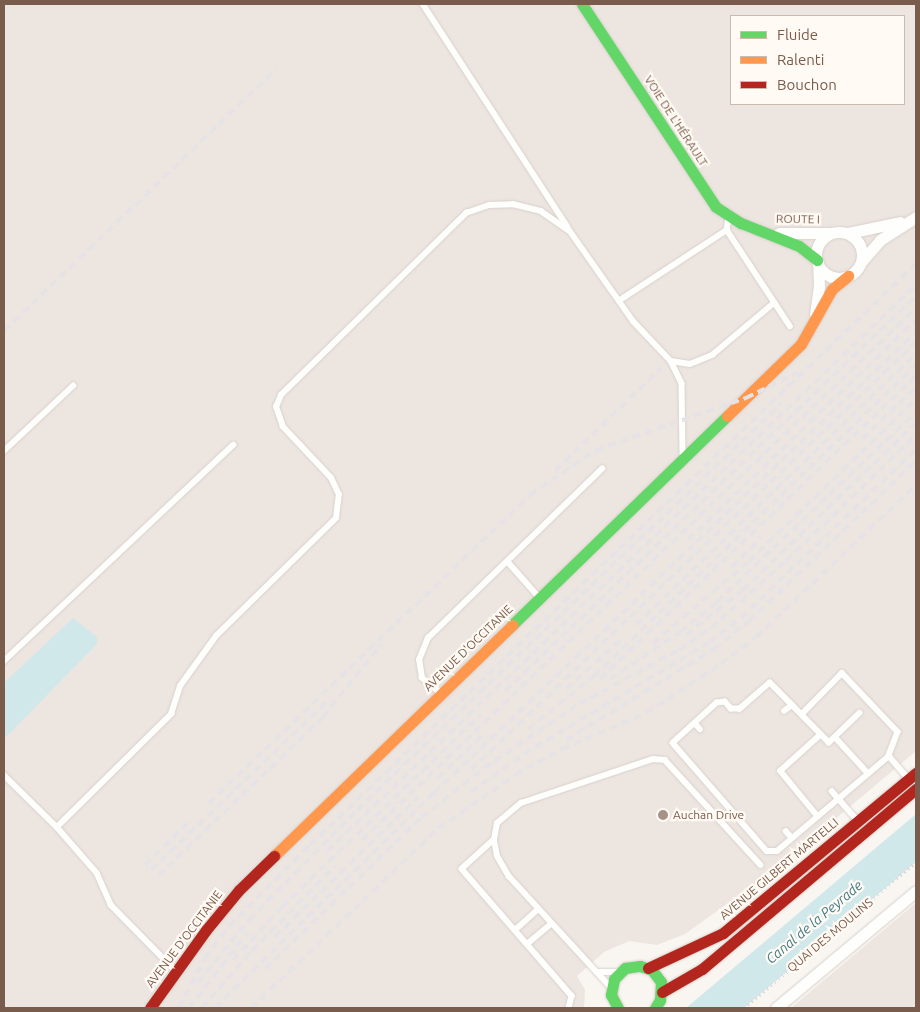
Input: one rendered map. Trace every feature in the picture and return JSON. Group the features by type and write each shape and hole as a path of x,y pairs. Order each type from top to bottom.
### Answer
{"street":[{"name":"VOIE DE L'HÉRAULT","path":"582,4 716,207 729,216 765,232"},
{"name":"AVENUE D'OCCITANIE","path":"814,316 819,287 816,250 829,234 875,230 915,218"},
{"name":"AVENUE D'OCCITANIE","path":"150,1008 176,970 239,890 801,344 814,316 832,289 848,276 880,240 915,218"},
{"name":"ROUTE I","path":"765,232 800,236 829,234"},
{"name":"ROUTE I","path":"765,232 800,246 817,262"},
{"path":"848,233 857,240 862,250 862,261"},
{"path":"817,262 830,276 848,276"},
{"path":"662,992 702,969 914,780"},
{"name":"AVENUE GILBERT MARTELLI","path":"648,968 723,933 858,822 914,780"},
{"name":"QUAI DES MOULINS","path":"776,1008 916,891"},
{"path":"606,1008 619,972 633,966 648,968 658,978 662,992 656,1008"},
{"path":"611,992 618,1008"}],"lane":[{"path":"423,4 570,231 634,322 671,361 682,384 683,459"},
{"path":"58,827 171,714 180,686 216,636 336,518 339,495 331,478 283,427 276,407 282,395 466,213 489,205 514,204 541,211 570,231"},
{"path":"729,216 727,230 790,326"},
{"path":"620,300 727,230"},
{"path":"671,361 690,364 712,355 774,304"},
{"path":"4,451 72,386"},
{"path":"4,661 233,445"},
{"path":"441,693 422,678 419,660 428,638 602,469"},
{"path":"508,562 539,598"},
{"path":"802,714 842,674 898,732 888,756 777,851 767,851 674,747 673,743 717,703 725,702 732,709 740,709 770,683 829,743 860,713"},
{"path":"784,711 792,705"},
{"path":"694,723 700,728"},
{"path":"817,816 780,771 820,735"},
{"path":"836,738 868,773"},
{"path":"888,756 914,780"},
{"path":"611,992 597,972 509,877 497,856 494,840 497,823 521,803 653,759 665,760 761,865"},
{"path":"4,776 58,827 97,873 111,905 176,970"},
{"path":"832,791 858,822"},
{"path":"786,831 792,838"},
{"path":"494,840 462,869 572,996 569,1008"},
{"path":"515,930 538,909"},
{"path":"527,944 551,924"},
{"path":"597,972 619,972"}],"path":[{"name":"QUAI DES MOULINS","path":"744,1008 916,862"}],"shaded area":[{"path":"4,4 916,4 916,751 776,869 685,934 657,945 629,941 604,952 577,976 585,990 584,1008 4,1008"},
{"path":"916,903 916,1008 791,1008"}],"water":[{"path":"73,618 97,637 97,644 4,739 4,683"},
{"name":"Canal de la Peyrade","path":"916,814 916,862 744,1008 686,1008"}],"railway":[{"path":"4,331 277,68"},
{"path":"179,1008 205,958 229,926 310,845 916,264"},
{"path":"327,851 916,285"},
{"path":"505,691 916,296"},
{"path":"362,840 916,308"},
{"path":"688,540 916,320"},
{"path":"215,1008 434,793 916,332"},
{"path":"471,770 916,342"},
{"path":"636,625 916,354"},
{"path":"528,729 594,676 916,365"},
{"path":"555,471 661,368"},
{"path":"209,803 530,495 596,450 746,398 798,372"},
{"path":"600,679 916,376"},
{"path":"862,439 916,387"},
{"path":"653,643 749,561 916,399"},
{"path":"198,982 249,920 357,810 782,403"},
{"path":"610,679 680,632 717,602 916,412"},
{"path":"686,635 743,590 916,423"},
{"path":"265,969 422,817 484,768 579,704 679,650 711,628 786,561 916,435"},
{"path":"471,792 524,754 710,642 741,618 916,449"},
{"path":"566,740 714,649 749,621 916,461"},
{"path":"251,1008 439,828 515,775 562,749 646,713 721,664 756,637 916,485"},
{"path":"732,567 762,537"},
{"path":"566,689 622,639"},
{"path":"158,876 323,717 382,644"},
{"path":"151,870 330,699"},
{"path":"233,960 282,907 480,715"},
{"path":"438,778 485,733"},
{"path":"275,937 418,797"},
{"path":"145,865 191,820"},
{"path":"202,1008 252,951 335,866"},
{"path":"189,1008 247,933"}],"traffic: fast":[{"path":"582,4 716,207 741,223 799,246 817,260"},
{"path":"512,625 727,416"},
{"path":"618,1008 611,995 614,979 625,968 640,966 652,970 661,982 660,1000 655,1008"}],"traffic: slow":[{"path":"727,416 801,344 832,289 848,276"},
{"path":"274,856 512,625"}],"traffic: jam":[{"path":"648,968 723,933 916,773"},
{"path":"662,992 702,969 916,789"},
{"path":"150,1008 206,930 239,890 274,856"}],"place":[{"name":"Auchan Drive","path":"663,815"}]}
